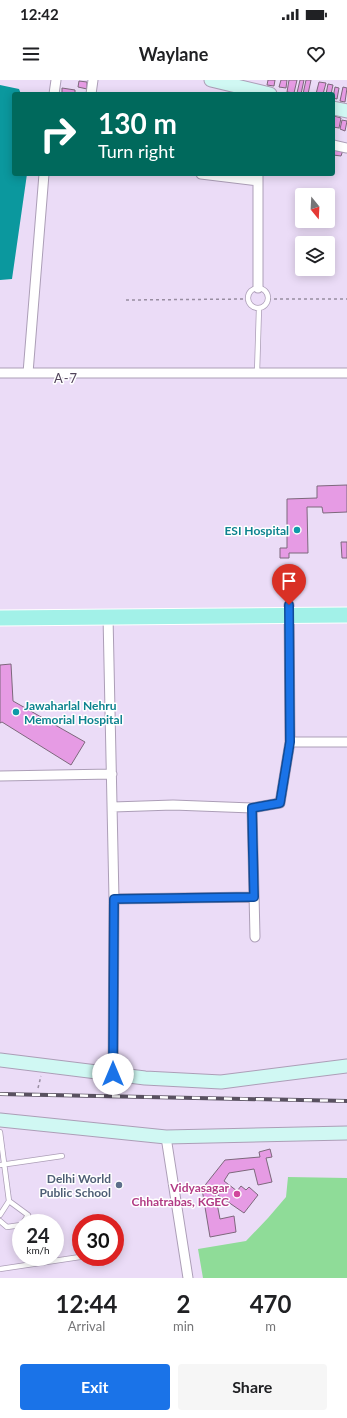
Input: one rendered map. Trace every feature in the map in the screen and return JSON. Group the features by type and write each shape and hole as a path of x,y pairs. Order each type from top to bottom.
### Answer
{"main road":[{"path":"0,618 289,610 347,604"},
{"path":"0,608 289,610 347,615"}],"street":[{"path":"54,92 56,80"},
{"path":"91,92 93,80"},
{"path":"211,80 262,92"},
{"path":"335,108 347,111"},
{"path":"335,145 347,148"},
{"path":"28,373 44,176"},
{"path":"230,176 258,178 258,288"},
{"path":"0,373 347,373"},
{"path":"113,808 174,805 252,808 280,803 290,742 289,610"},
{"path":"108,616 114,899 113,1074"},
{"path":"290,742 347,742"},
{"path":"0,776 112,774"},
{"path":"252,808 255,937"},
{"path":"114,899 254,897"},
{"path":"0,1060 145,1078 221,1082 347,1066"},
{"path":"0,1120 166,1137 347,1133"},
{"path":"166,1137 188,1278"}],"lane":[{"path":"258,288 264,291 268,299 265,305 258,308 251,305 248,299 252,291 258,288"},
{"path":"257,373 258,308"},
{"path":"0,1132 2,1165 9,1201 27,1214"},
{"path":"2,1165 62,1156"},
{"path":"0,1215 9,1201"},
{"path":"0,1221 7,1227 12,1226"},
{"path":"0,1269 72,1258"}],"path":[{"path":"126,300 248,299"},
{"path":"268,299 347,299"}],"shaded area":[{"path":"0,85 19,89 20,92 12,92 12,176 27,176 12,279 0,280"},
{"path":"288,1177 347,1178 347,1278 203,1278 198,1249 246,1241 286,1197"}],"building":[{"path":"268,80 275,80 274,86 267,85"},
{"path":"281,80 287,80 286,88 279,87"},
{"path":"289,80 297,80 294,92 287,92"},
{"path":"300,80 304,80 301,92 297,92"},
{"path":"306,80 311,80 308,92 303,92"},
{"path":"79,81 87,82 87,89 78,87"},
{"path":"319,82 326,83 324,92 316,92"},
{"path":"328,84 333,85 331,92 326,92"},
{"path":"335,87 339,88 337,99 335,98"},
{"path":"343,87 347,88 345,102 340,101"},
{"path":"62,88 75,90 75,92 62,92"},
{"path":"335,116 341,118 339,128 335,127"},
{"path":"342,120 347,121 345,131 340,129"},
{"path":"335,148 343,150 341,156 335,155"},
{"name":"ESI Hospital","path":"347,485 347,512 323,513 322,507 307,507 308,553 289,553 289,558 280,558 280,548 287,548 287,499 317,498 317,486"},
{"path":"341,542 347,542 347,558 342,558"},
{"name":"Jawaharlal Nehru Memorial Hospital","path":"11,664 13,701 85,742 71,765 2,722 0,723 0,665"},
{"name":"Vidyasagar Chhatrabas, KGEC","path":"270,1149 272,1157 266,1158 272,1182 258,1185 254,1169 229,1173 224,1181 237,1191 241,1186 246,1190 249,1187 258,1195 244,1213 215,1193 220,1219 234,1216 236,1232 210,1237 202,1189 225,1160 260,1157 259,1152"}],"railway":[{"path":"0,1094 347,1101"}],"place":[{"name":"ESI Hospital","path":"297,530"},
{"name":"Jawaharlal Nehru Memorial Hospital","path":"16,712"},
{"name":"Delhi World Public School","path":"119,1185"},
{"name":"Vidyasagar Chhatrabas, KGEC","path":"237,1194"}],"district":[{"name":"A-7","path":"66,378"}],"route":[{"path":"113,1074 114,899 254,897 252,808 280,803 290,742 289,605"}]}
